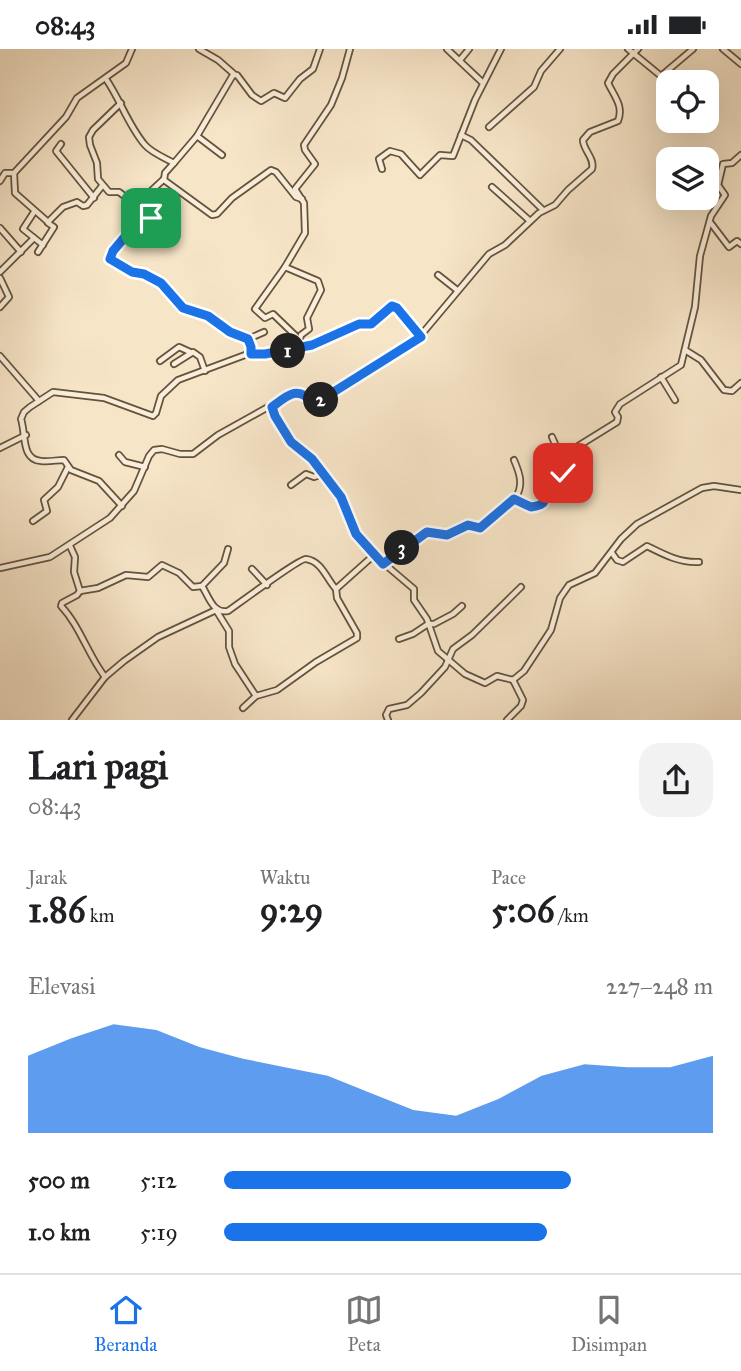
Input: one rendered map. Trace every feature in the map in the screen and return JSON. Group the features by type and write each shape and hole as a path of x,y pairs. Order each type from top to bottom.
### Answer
{"street":[{"path":"38,252 54,227 34,212 14,190 14,173 66,117 77,98 126,63 132,49"},
{"path":"199,49 218,60 261,101 273,93 285,98 300,79 313,69 320,49"},
{"path":"299,339 273,314 264,317 255,309 305,233 306,220 302,199 296,187 315,164 304,145 331,105 350,49"},
{"path":"447,49 483,83"},
{"path":"460,60 469,49"},
{"path":"382,169 379,159 390,151 401,154 422,175 440,155 453,156 483,83 501,49"},
{"path":"489,127 534,87 541,71 560,49"},
{"path":"628,49 636,51 661,76 693,49"},
{"path":"723,49 741,64"},
{"path":"0,568 43,559 70,546 110,518 134,491 149,456 156,449 193,454 218,435 295,392 302,393 316,403 421,337 489,254 506,245 543,210 555,205 592,169 593,162 583,140 590,132 620,119 618,99 608,83 613,74 636,51"},
{"path":"121,103 93,130 89,140 102,186 109,193 119,192 136,205 164,179 197,136 234,74"},
{"path":"106,79 121,103 122,112 128,122 147,147 174,163"},
{"path":"461,135 471,140 543,210"},
{"path":"197,136 222,155"},
{"path":"61,143 56,151 93,198"},
{"path":"514,499 531,507 544,503 547,489 563,473 570,455 582,442 617,422 615,412 618,406 679,367 695,307 700,256 710,222 725,195 718,185 721,166 732,163 741,155"},
{"path":"164,179 212,215 217,214 232,198 271,170 276,172 296,197 302,199"},
{"path":"0,181 5,173 14,173"},
{"path":"48,222 64,207 76,202 85,206 102,186"},
{"path":"492,187 531,221"},
{"path":"34,212 23,228 43,245"},
{"path":"171,239 174,232 171,228 158,219 142,218 113,251 110,259 132,272 144,274 161,283 183,308 208,316 230,332 248,339 264,332"},
{"path":"710,222 729,247 737,241 741,243"},
{"path":"0,228 21,252"},
{"path":"0,272 34,238"},
{"path":"285,267 318,281 321,286 318,299 307,318 309,329 299,339 298,347"},
{"path":"438,275 457,290"},
{"path":"0,278 9,297 0,307"},
{"path":"122,506 99,481 74,471 64,460 32,459 26,452 22,416 53,391 118,401 153,416 160,398 178,380 251,354 303,348 330,339 359,324 371,324 392,306 397,308 421,337"},
{"path":"248,339 251,354"},
{"path":"160,361 179,347 198,354 205,371"},
{"path":"685,350 701,360 724,390 732,391 741,383"},
{"path":"174,364 191,352"},
{"path":"0,356 39,401"},
{"path":"660,377 675,400"},
{"path":"272,407 291,442 312,459 341,497 354,529 374,555 414,589 414,600 424,613 439,651 465,674 482,682 497,676 513,680 519,677 551,630 565,590 591,576 637,524 692,492 713,486 741,490"},
{"path":"0,448 26,435"},
{"path":"552,437 559,453 570,455"},
{"path":"120,455 125,461 145,467"},
{"path":"383,564 427,532 447,535 468,525 480,528 514,499 521,487 514,460"},
{"path":"33,521 47,512 44,500 58,487 69,466"},
{"path":"290,485 306,474 315,477 323,474"},
{"path":"70,546 75,557 74,572 80,591"},
{"path":"612,553 617,560 624,562 647,546 659,554 680,561 699,562"},
{"path":"105,677 70,615 61,606 62,603 77,596 80,591 99,588 126,575 148,577 161,565 179,573 193,587 202,586 225,563 228,549"},
{"path":"336,589 374,555"},
{"path":"72,720 105,677 158,637 216,610 228,611 298,561 306,559 327,574 357,633 357,638 316,662 278,690 257,696 243,708"},
{"path":"252,569 267,585"},
{"path":"202,586 229,631 229,647 235,664 257,696"},
{"path":"388,720 386,715 389,709 412,701 449,660 453,649 472,635 521,587"},
{"path":"398,639 418,632 428,624 434,624 462,606"},
{"path":"507,720 521,706 523,700 513,680"}],"route":[{"path":"151,218 144,217 139,220 126,239 110,255 110,259 123,268 144,274 161,283 183,308 208,316 235,335 248,339 251,354 303,348 330,339 359,324 371,324 392,306 397,308 421,337 316,403 302,393 295,392 272,407 291,442 312,459 341,497 356,534 383,564 427,532 447,535 468,525 480,528 514,499 529,507 542,505 546,500 549,485 563,473"}]}
